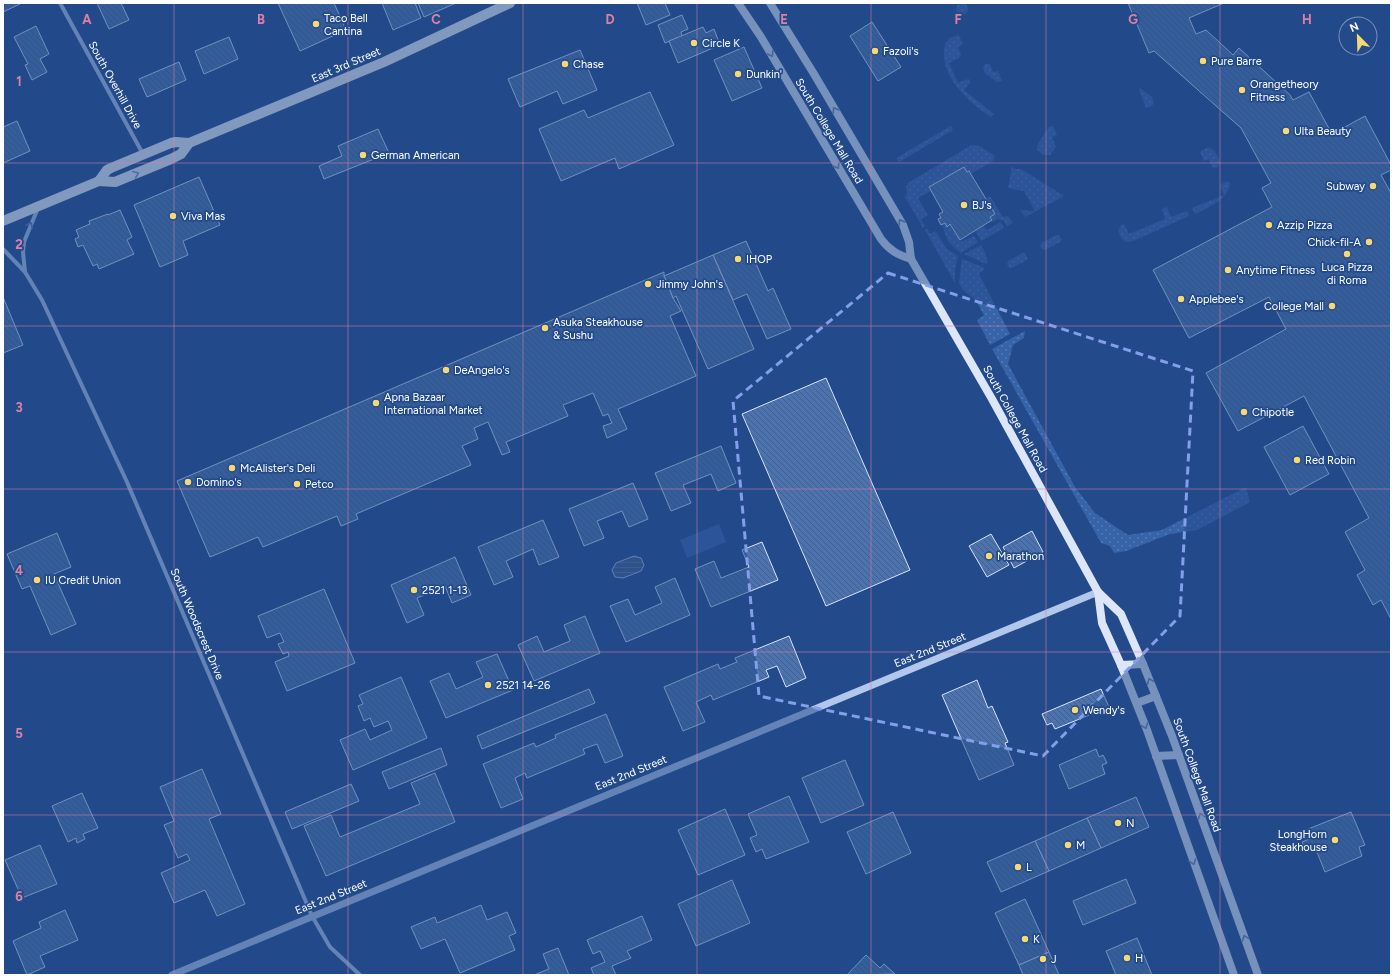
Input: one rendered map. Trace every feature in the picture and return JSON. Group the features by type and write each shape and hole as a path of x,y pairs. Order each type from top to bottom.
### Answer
{"main road":[{"name":"East 3rd Street","path":"99,181 107,170 143,154 173,142 189,143 384,62 510,3"},
{"name":"South College Mall Road","path":"738,3 761,37 881,239 895,252 911,259"},
{"name":"South College Mall Road","path":"770,3 814,74 903,225 909,242 911,259 988,393 1098,592 1121,614 1143,664 1179,755 1258,975"},
{"name":"East 3rd Street","path":"3,221 99,181 116,182 172,159 181,154 189,143"},
{"name":"South College Mall Road","path":"1098,592 1102,623 1137,703 1234,975"},
{"path":"1121,665 1143,664"},
{"path":"1137,703 1156,696"},
{"path":"1156,756 1179,755"}],"street":[{"name":"South Overhill Drive","path":"60,3 143,154"},
{"name":"South Woodscrest Drive","path":"25,272 23,252 24,242 39,206"},
{"name":"South Woodscrest Drive","path":"3,249 25,272 42,300 127,482 312,916 330,947 360,975"},
{"name":"East 2nd Street","path":"172,975 1098,592"}],"highlighted area":[{"path":"888,273 1193,371 1180,616 1043,756 759,696 733,401"}],"shaded area":[{"path":"960,3 964,3 968,9 964,15 960,15 956,11 956,7"},
{"path":"957,35 963,44 958,47 961,55 959,58 949,63 958,83 968,79 970,80 964,90 994,114 991,117 973,104 950,77 944,55 945,44 950,38"},
{"path":"985,64 990,64 993,72 998,71 1002,81 997,82 985,73 983,69"},
{"path":"1140,88 1152,97 1154,103 1152,106 1146,108 1139,90"},
{"path":"951,126 953,130 899,162 896,158"},
{"path":"1053,126 1057,135 1052,137 1056,147 1050,155 1044,155 1037,150 1038,144 1049,127"},
{"path":"974,145 981,147 995,156 993,161 971,174 969,171 967,172 964,167 929,187 931,191 918,198 928,215 921,219 925,226 923,228 905,197 907,194 906,187 908,183"},
{"path":"1208,147 1215,151 1218,156 1220,164 1217,168 1212,167 1209,159 1204,161 1200,152"},
{"path":"1011,166 1015,169 1021,169 1064,196 1025,217 1020,210 1035,211 1024,191 1008,188"},
{"path":"1227,181 1230,183 1226,194 1212,206 1195,214 1192,208 1224,195 1220,185"},
{"path":"990,196 1003,217 1008,216 1013,223 1007,226 1004,221 998,219 990,222 992,220 990,217 994,214 985,199"},
{"path":"1167,207 1171,217 1187,211 1189,216 1133,241 1126,242 1120,235 1119,228 1124,224 1129,234 1165,219 1162,209"},
{"path":"1000,222 1004,228 981,241 975,230 983,225 986,229 989,229"},
{"path":"945,223 947,226 950,224 961,242 974,236 978,242 961,253 946,238 943,224"},
{"path":"927,229 930,234 935,231 947,249 958,256 955,269 955,283 925,230"},
{"path":"1056,235 1059,235 1062,240 1045,250 1042,249 1040,246 1042,243"},
{"path":"981,245 988,263 986,264 964,254"},
{"path":"1025,253 1028,259 1012,268 1009,268 1007,264 1008,261"},
{"path":"962,259 985,268 979,274 1010,334 990,345 977,320 984,315 976,301 963,290 959,283"},
{"path":"1025,331 1024,338 1013,345 1008,364 1075,487 1095,513 1128,535 1162,530 1246,487 1250,502 1197,530 1170,534 1126,551 1114,553 1110,546 1101,543 992,349"},
{"path":"719,524 726,542 687,558 680,540"},
{"path":"634,556 641,558 644,565 641,571 623,578 615,577 612,570 616,563"}],"building":[{"path":"3,3 20,3 20,4 3,12"},
{"path":"97,3 121,3 129,20 109,29"},
{"path":"278,3 334,3 346,30 300,51"},
{"path":"382,3 415,3 421,18 393,30"},
{"path":"418,3 456,3 424,17"},
{"path":"637,3 665,3 670,15 646,25"},
{"name":"College Mall","path":"1128,3 1224,3 1189,18 1196,34 1206,30 1233,55 1239,48 1290,95 1293,100 1309,92 1332,134 1365,116 1391,165 1391,170 1381,175 1391,193 1391,619 1381,600 1373,605 1357,575 1365,570 1345,532 1369,518 1304,396 1238,431 1206,373 1286,329 1269,297 1189,338 1153,270 1272,207 1262,188 1271,183 1241,128 1154,51 1149,53"},
{"name":"Circle K","path":"682,15 688,29 681,32 682,36 665,43 658,25"},
{"name":"Fazoli's","path":"872,22 901,67 878,81 850,36"},
{"path":"36,26 49,54 40,59 47,72 32,80 25,65 28,64 14,37"},
{"name":"Circle K","path":"703,27 706,33 714,29 720,45 678,63 669,41"},
{"path":"229,37 238,59 204,74 195,51"},
{"name":"Dunkin'","path":"744,47 762,88 732,101 714,60"},
{"name":"Chase","path":"580,50 597,90 563,104 557,91 520,107 508,79"},
{"path":"179,62 186,80 147,97 139,79"},
{"path":"650,92 674,145 619,169 615,158 561,181 539,129 584,110 588,118"},
{"path":"17,121 30,151 3,163 3,127"},
{"name":"German American","path":"378,129 389,153 324,179 319,166 342,156 338,146"},
{"name":"BJ's","path":"964,167 967,172 969,171 995,214 990,217 992,220 960,240 950,224 947,227 945,223 941,225 938,219 941,218 939,214 943,212 929,187"},
{"path":"199,177 220,225 183,241 188,255 160,267 134,205"},
{"path":"120,210 132,237 127,240 134,254 99,269 97,264 93,266 83,245 78,247 75,239 79,237 76,230 90,224 89,221"},
{"path":"746,241 768,291 773,288 791,329 767,339 747,294 733,300 713,255"},
{"path":"713,255 754,349 708,369 676,296 673,298 664,276"},
{"path":"664,272 664,276 673,298 681,311 670,316 696,376 618,409 627,429 607,438 603,426 612,423 608,414 603,416 593,393 563,405 568,416 506,442 510,452 502,455 488,422 474,428 478,439 462,446 471,465 356,514 358,519 341,526 337,516 263,547 258,537 210,557 177,481"},
{"path":"3,297 23,345 3,353"},
{"path":"826,378 910,570 826,606 742,414"},
{"name":"Red Robin","path":"1303,426 1329,474 1290,495 1264,447"},
{"path":"721,446 736,483 718,491 711,474 683,485 691,503 671,511 655,473"},
{"path":"633,483 648,519 629,527 622,511 597,521 604,538 584,546 569,509"},
{"path":"543,520 559,557 539,565 533,549 506,561 513,577 494,585 478,547"},
{"name":"Marathon","path":"1032,531 1043,552 1014,568 1003,547"},
{"name":"IU Credit Union","path":"57,533 71,567 54,574 76,624 51,635 30,586 22,589 7,554"},
{"name":"Marathon","path":"991,534 1009,565 987,577 969,546"},
{"path":"762,542 778,580 711,607 695,569 714,561 721,578 749,567 742,550"},
{"name":"2521 1-13","path":"455,557 471,595 452,603 445,586 417,598 424,615 407,623 391,585"},
{"path":"675,578 690,615 626,642 610,606 628,599 635,615 662,603 655,587"},
{"path":"324,589 355,663 287,691 275,662 289,656 288,652 283,654 278,644 284,642 280,633 267,638 258,616"},
{"path":"585,616 600,653 534,681 518,645 537,636 544,652 570,641 564,625"},
{"path":"789,636 806,678 786,687 777,666 766,670 769,677 713,700 711,695 696,702 705,722 683,731 664,687 718,664 720,669 737,662 735,658"},
{"name":"2521 14-26","path":"497,654 513,690 446,718 430,681 449,673 456,689 483,677 476,662"},
{"path":"401,677 427,738 353,770 340,740 365,729 370,740 392,730 388,721 374,727 370,718 364,721 358,706 363,704 359,695"},
{"path":"977,680 988,708 992,706 1008,742 1005,743 1014,765 979,780 942,695"},
{"path":"589,689 595,703 482,749 477,736"},
{"name":"Wendy's","path":"1101,689 1109,707 1055,729 1052,723 1047,725 1042,714"},
{"path":"606,714 623,756 605,763 597,744 583,749 585,754 527,778 525,773 515,778 523,799 501,808 483,764 534,743 536,747 556,738 555,735"},
{"path":"441,748 447,765 389,789 382,772"},
{"path":"1096,749 1099,757 1103,755 1107,763 1102,765 1105,774 1069,789 1059,765"},
{"path":"845,760 864,805 821,823 802,778"},
{"path":"202,769 221,814 209,819 245,904 217,916 205,890 174,903 161,873 190,860 187,854 178,858 164,825 174,821 160,787"},
{"path":"435,773 455,822 326,876 304,826 331,815 340,837 420,804 411,783"},
{"path":"351,784 359,801 292,829 285,812"},
{"path":"82,793 98,828 83,834 85,839 77,843 76,838 68,842 52,806"},
{"path":"789,796 809,842 766,859 762,849 756,852 750,838 757,835 748,814"},
{"name":"N","path":"1136,797 1149,827 1101,848 1087,818"},
{"path":"725,809 745,855 698,875 678,830"},
{"path":"893,812 911,853 866,874 847,832"},
{"name":"LongHorn Steakhouse","path":"1351,812 1365,845 1359,847 1362,856 1325,872 1315,847 1306,851 1302,842 1312,838 1308,829"},
{"name":"M","path":"1087,818 1101,848 1049,871 1035,841"},
{"name":"L","path":"1035,841 1049,871 1001,892 987,862"},
{"path":"40,845 57,884 22,898 5,860"},
{"path":"1126,879 1136,903 1083,925 1073,901"},
{"path":"732,880 750,923 696,946 678,904"},
{"name":"K","path":"1025,899 1049,952 1019,965 995,913"},
{"path":"481,905 487,920 507,912 516,933 509,936 515,950 460,973 445,939 421,949 411,927 435,917 437,923"},
{"path":"65,910 78,940 40,956 45,967 27,975 13,941 41,928 39,922"},
{"path":"642,916 652,940 627,951 631,958 612,966 616,975 594,975 591,968 605,962 600,951 593,954 587,940"},
{"name":"H","path":"1137,938 1152,975 1116,975 1106,951"},
{"path":"558,948 569,975 534,975 549,969 543,954"},
{"name":"J","path":"1049,952 1059,975 1023,975 1019,965"},
{"path":"866,955 880,968 884,964 895,974 847,975"}],"place":[{"name":"Taco Bell Cantina","path":"316,24"},
{"name":"Circle K","path":"694,43"},
{"name":"Fazoli's","path":"875,51"},
{"name":"Pure Barre","path":"1203,61"},
{"name":"Chase","path":"565,64"},
{"name":"Dunkin'","path":"738,74"},
{"name":"Orangetheory Fitness","path":"1242,90"},
{"name":"Ulta Beauty","path":"1286,131"},
{"name":"German American","path":"363,155"},
{"name":"Subway","path":"1373,186"},
{"name":"BJ's","path":"964,205"},
{"name":"Viva Mas","path":"173,216"},
{"name":"Azzip Pizza","path":"1269,225"},
{"name":"Chick-fil-A","path":"1369,242"},
{"name":"Luca Pizza di Roma","path":"1347,254"},
{"name":"IHOP","path":"738,259"},
{"name":"Anytime Fitness","path":"1228,270"},
{"name":"Jimmy John's","path":"648,284"},
{"name":"Applebee's","path":"1181,299"},
{"name":"College Mall","path":"1332,306"},
{"name":"Asuka Steakhouse & Sushu","path":"545,328"},
{"name":"DeAngelo's","path":"446,370"},
{"name":"Apna Bazaar International Market","path":"376,403"},
{"name":"Chipotle","path":"1244,412"},
{"name":"Red Robin","path":"1297,460"},
{"name":"McAlister's Deli","path":"232,468"},
{"name":"Domino's","path":"188,482"},
{"name":"Petco","path":"297,484"},
{"name":"Marathon","path":"989,556"},
{"name":"IU Credit Union","path":"37,580"},
{"name":"2521 1-13","path":"414,590"},
{"name":"2521 14-26","path":"488,685"},
{"name":"Wendy's","path":"1075,710"},
{"name":"N","path":"1118,823"},
{"name":"LongHorn Steakhouse","path":"1335,840"},
{"name":"M","path":"1068,845"},
{"name":"L","path":"1018,867"},
{"name":"K","path":"1025,939"},
{"name":"H","path":"1127,958"},
{"name":"J","path":"1043,959"}]}
